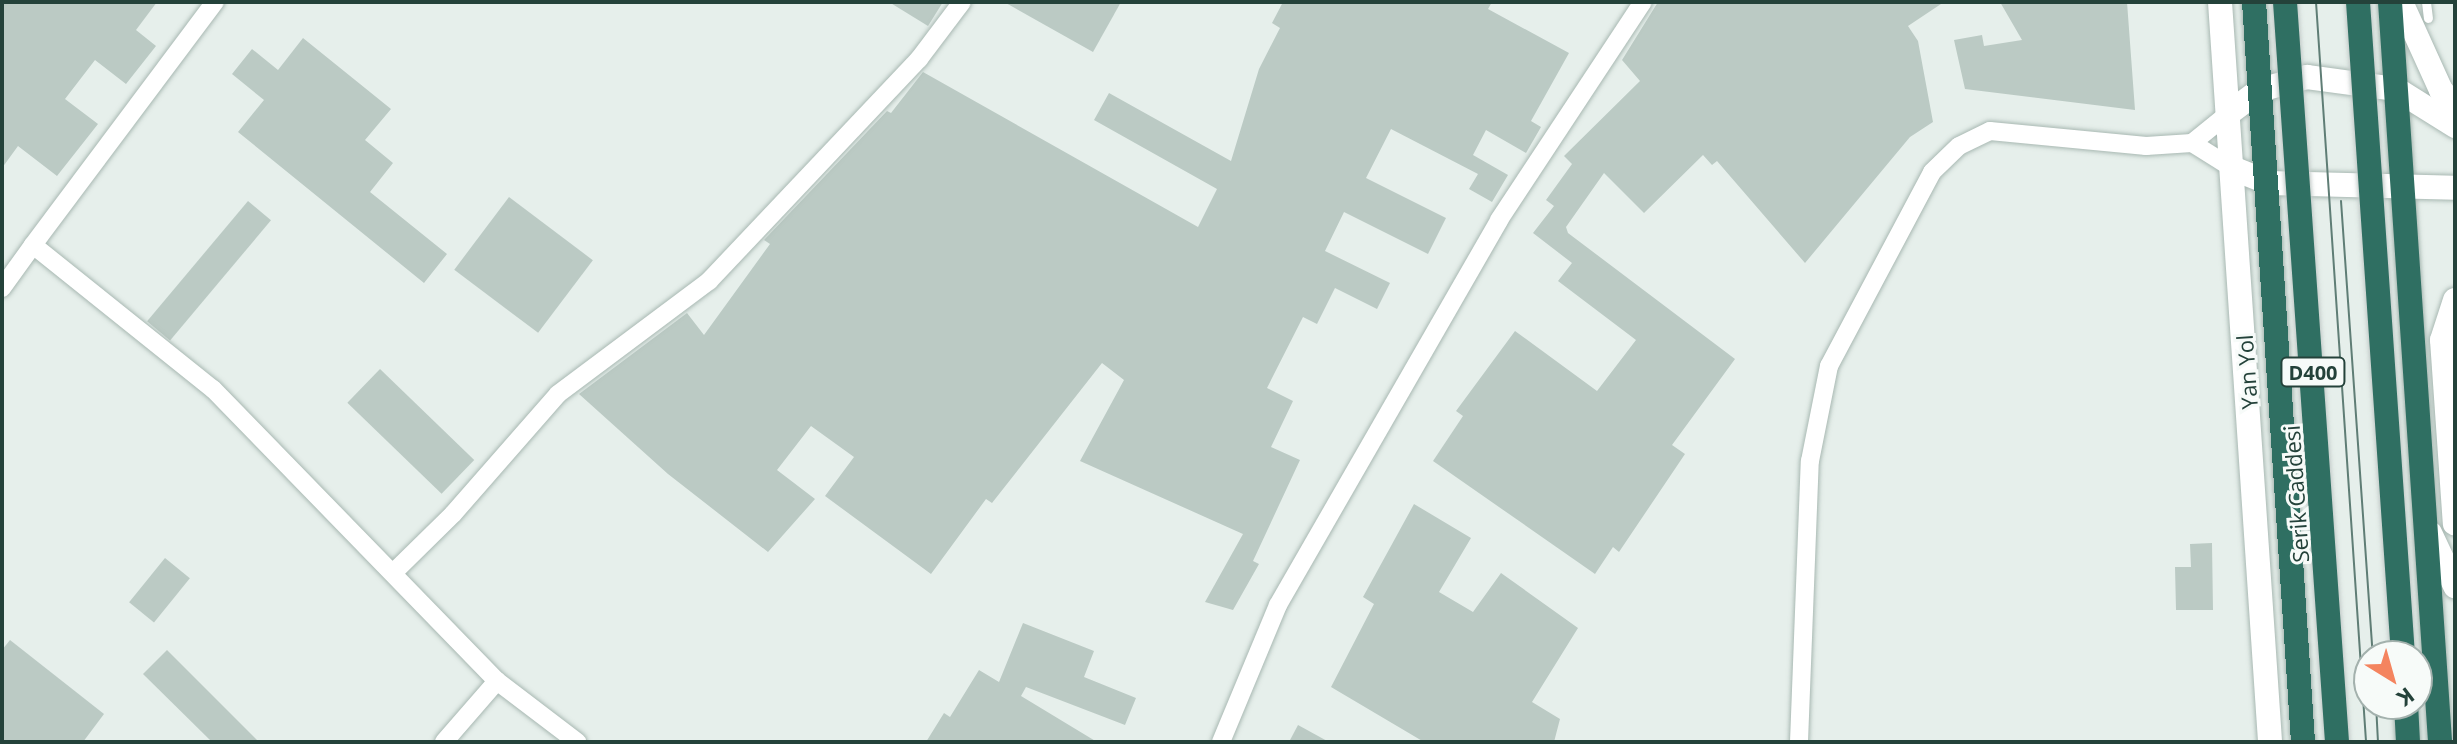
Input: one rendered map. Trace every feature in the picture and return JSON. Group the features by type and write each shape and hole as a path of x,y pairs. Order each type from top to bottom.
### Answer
{"highway":[{"path":"2254,2 2269,183 2303,742"},
{"name":"Serik Caddesi","path":"2285,2 2337,742"},
{"path":"2358,2 2402,640"},
{"path":"2390,2 2430,533 2440,742"},
{"path":"2407,720 2408,742"}],"street":[{"path":"2,288 215,2"},
{"path":"393,573 453,514 558,394 709,281 909,70 962,2"},
{"name":"Yan Yol","path":"2220,2 2270,742"},
{"path":"2401,2 2441,90 2455,107"},
{"path":"1221,742 1285,591 1499,220 1637,4"},
{"path":"1799,742 1810,461 1829,366 1932,172 1959,146 1990,131 2146,146 2192,143 2260,90 2307,77 2396,89 2455,126"},
{"path":"2192,143 2232,168 2269,183 2455,188"},
{"path":"33,245 213,389 497,681 577,742"},
{"path":"2454,508 2448,342 2455,300"},
{"path":"2430,533 2455,586"},
{"path":"444,742 497,681"}],"lane":[{"path":"2426,2 2428,18"}],"building":[{"path":"2,2 157,2 136,30 156,46 126,84 95,60 65,99 98,124 57,176 18,146 2,168"},
{"path":"889,2 943,2 928,26"},
{"path":"1004,2 1121,2 1093,52"},
{"path":"1283,2 1492,2 1488,9 1569,53 1531,121 1541,127 1526,153 1486,130 1473,155 1508,175 1492,202 1469,189 1478,174 1391,129 1366,178 1446,218 1428,254 1344,212 1325,251 1390,283 1377,309 1335,288 1317,324 1303,317 1267,388 1293,401 1271,447 1300,460 1253,561 1259,564 1233,610 1205,602 1243,534 1080,461 1124,380 1102,363 992,503 986,499 931,574 825,496 854,457 811,426 777,470 815,499 768,552 668,474 579,394 687,313 704,335 770,244 764,240 887,111 891,113 923,72 1198,227 1217,189 1094,120 1109,93 1231,161 1259,69 1280,28 1272,23"},
{"path":"1658,2 1944,2 1908,26 1918,41 1933,122 1910,137 1805,263 1717,161 1712,165 1703,155 1644,213 1604,173 1566,227 1568,233 1735,359 1672,445 1685,454 1619,552 1613,547 1595,574 1433,461 1463,416 1456,411 1515,331 1597,391 1636,340 1558,281 1572,263 1533,233 1554,206 1546,200 1572,164 1564,156 1640,81 1622,60"},
{"path":"2000,2 2127,2 2135,110 1965,89 1954,40 1982,35 1984,46 2022,40"},
{"path":"303,38 391,109 365,140 393,163 370,192 447,254 424,283 238,132 264,100 232,74 252,49 278,70"},
{"path":"509,197 593,260 538,333 454,270"},
{"path":"248,201 271,220 170,341 147,321"},
{"path":"380,369 474,460 442,494 347,403"},
{"path":"1414,504 1471,538 1439,592 1473,612 1501,573 1578,628 1532,702 1560,719 1554,742 1424,742 1331,687 1374,604 1363,597"},
{"path":"2212,543 2213,610 2176,610 2175,567 2191,567 2190,544"},
{"path":"165,558 190,578 154,622 129,602"},
{"path":"1023,623 1094,651 1084,677 1136,698 1125,725 1026,687 1021,696 1097,742 926,742 944,713 950,717 979,670 999,682"},
{"path":"10,640 104,714 83,742 2,742 2,650"},
{"path":"167,650 259,742 212,742 143,674"},
{"path":"1298,725 1329,742 1289,742"}],"tram line":[{"path":"2316,2 2366,742"},
{"path":"2341,201 2372,640"},
{"path":"2377,720 2378,742"}]}
